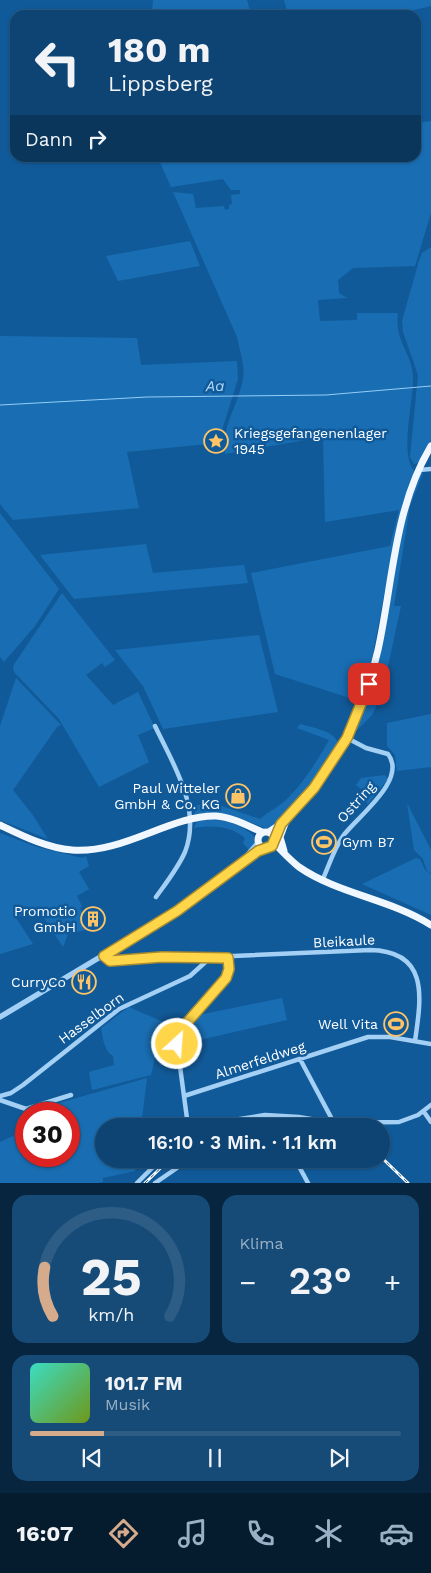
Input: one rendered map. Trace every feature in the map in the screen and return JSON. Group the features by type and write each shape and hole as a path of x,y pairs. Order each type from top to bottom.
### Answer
{"main road":[{"path":"266,840 288,818 322,777 347,738 373,669 399,528 419,470 431,446"},
{"path":"0,826 37,842 73,850 116,845 191,819 216,816 243,824 299,867"},
{"path":"286,856 280,837 288,818"},
{"path":"266,840 299,867 323,879 400,908 431,925"}],"street":[{"path":"419,470 431,469"},
{"path":"155,726 184,788 191,819 184,854 156,897"},
{"name":"Ostring","path":"323,879 339,841 388,785 393,773 392,761 388,754 366,748 347,738"},
{"path":"0,1018 177,911 236,867 266,840"},
{"name":"Bleikaule","path":"226,958 370,950 392,953 408,963 419,983 420,1003 415,1041"},
{"path":"104,956 110,961 162,957 226,958 229,969 226,978 184,1026 178,1038 176,1050 187,1118"},
{"name":"Hasselborn","path":"0,1098 18,1088 119,1009 190,976 211,957"},
{"name":"Almerfeldweg","path":"184,1096 368,1037 384,1036 431,1044"},
{"path":"300,1059 331,1118"},
{"path":"0,1098 24,1109 71,1095"},
{"path":"390,1122 399,1122 424,1112 431,1105"},
{"path":"424,1112 431,1122"},
{"path":"249,1118 266,1116 305,1118"},
{"path":"137,1183 152,1168"},
{"path":"155,1183 177,1168"},
{"path":"300,1168 308,1183"}],"shaded area":[{"path":"153,0 247,0 250,10 152,10"},
{"path":"284,0 431,0 431,6 413,10 287,10"},
{"path":"431,121 431,213 415,266 353,268 338,280 339,293 347,298 318,300 320,321 357,320 357,313 398,313 397,323 401,339 410,360 413,376 407,439 410,462 414,471 396,532 370,669 359,701 275,674 251,573 390,546 399,510 325,522 323,437 225,454 225,435 243,379 242,358 237,337 173,192 193,194 196,208 224,206 225,210 229,209 229,205 232,204 231,195 240,194 240,190 231,190 223,179 171,187 160,162 421,162 421,122"},
{"path":"190,241 200,266 118,281 106,256"},
{"path":"431,247 431,440 419,463 414,464 410,457 418,375 403,332 402,321 422,253"},
{"path":"0,336 137,338 141,365 237,361 238,379 218,443 127,452 139,508 13,520 0,504"},
{"path":"420,473 423,473 410,506 394,606 401,606 382,694 372,715 356,731 354,730 369,691 406,510"},
{"path":"0,513 59,589 35,626 4,662 0,657"},
{"path":"146,544 153,573 244,565 248,583 74,599 40,555"},
{"path":"62,593 115,660 105,667 102,663 86,675 113,705 138,692 155,728 138,735 149,762 99,787 59,719 14,672 13,666"},
{"path":"259,635 278,712 163,729 143,686 115,650"},
{"path":"16,678 61,725 57,727 13,790 32,814 48,839 0,820 0,726"},
{"path":"431,714 431,767 397,771 395,755 387,746 387,723"},
{"path":"300,724 327,732 338,743 318,779 290,812 268,829 234,816 211,813 195,815 193,805 219,805 260,819 285,801 305,778 329,740 297,728"},
{"path":"385,775 388,779 368,804 366,802 370,796 356,785 361,778"},
{"path":"407,803 431,850 431,873 427,871 423,859 414,850"},
{"path":"197,821 227,821 238,825 254,836 255,844 249,850 243,843 245,838 227,829 215,827 194,828"},
{"path":"0,833 37,847 82,858 86,856 89,866 79,872 89,889 77,896 82,906 80,908 93,928 68,934 63,947 38,909 16,918 33,944 0,954"},
{"path":"416,858 420,859 425,870 431,874 431,915 362,884"},
{"path":"282,998 287,1020 178,1045 183,1030 194,1016"},
{"path":"129,1007 168,1024 158,1045 151,1075 92,1090 89,1072 114,1065 113,1056 104,1044 101,1028"},
{"path":"147,1078 142,1118 95,1118 95,1168 136,1168 135,1171 103,1178 103,1182 99,1183 0,1183 0,1142 15,1135 15,1167 80,1167 80,1102 63,1102"}],"waterway":[{"name":"Aa","path":"0,405 147,397 326,395 431,386"}],"railway":[{"path":"390,1166 408,1183"},
{"path":"145,1183 161,1168"}],"place":[{"name":"Kriegsgefangenenlager 1945","path":"216,441"},
{"name":"Paul Witteler GmbH & Co. KG","path":"238,796"},
{"name":"Gym B7","path":"324,842"},
{"name":"Promotio GmbH","path":"93,919"},
{"name":"CurryCo","path":"84,982"},
{"name":"Well Vita","path":"396,1024"}],"route":[{"path":"177,1044 180,1032 184,1026 226,978 229,969 228,958 162,957 110,961 105,959 104,956 177,911 258,851 272,846 274,837 281,824 314,788 347,738 369,684"}]}
